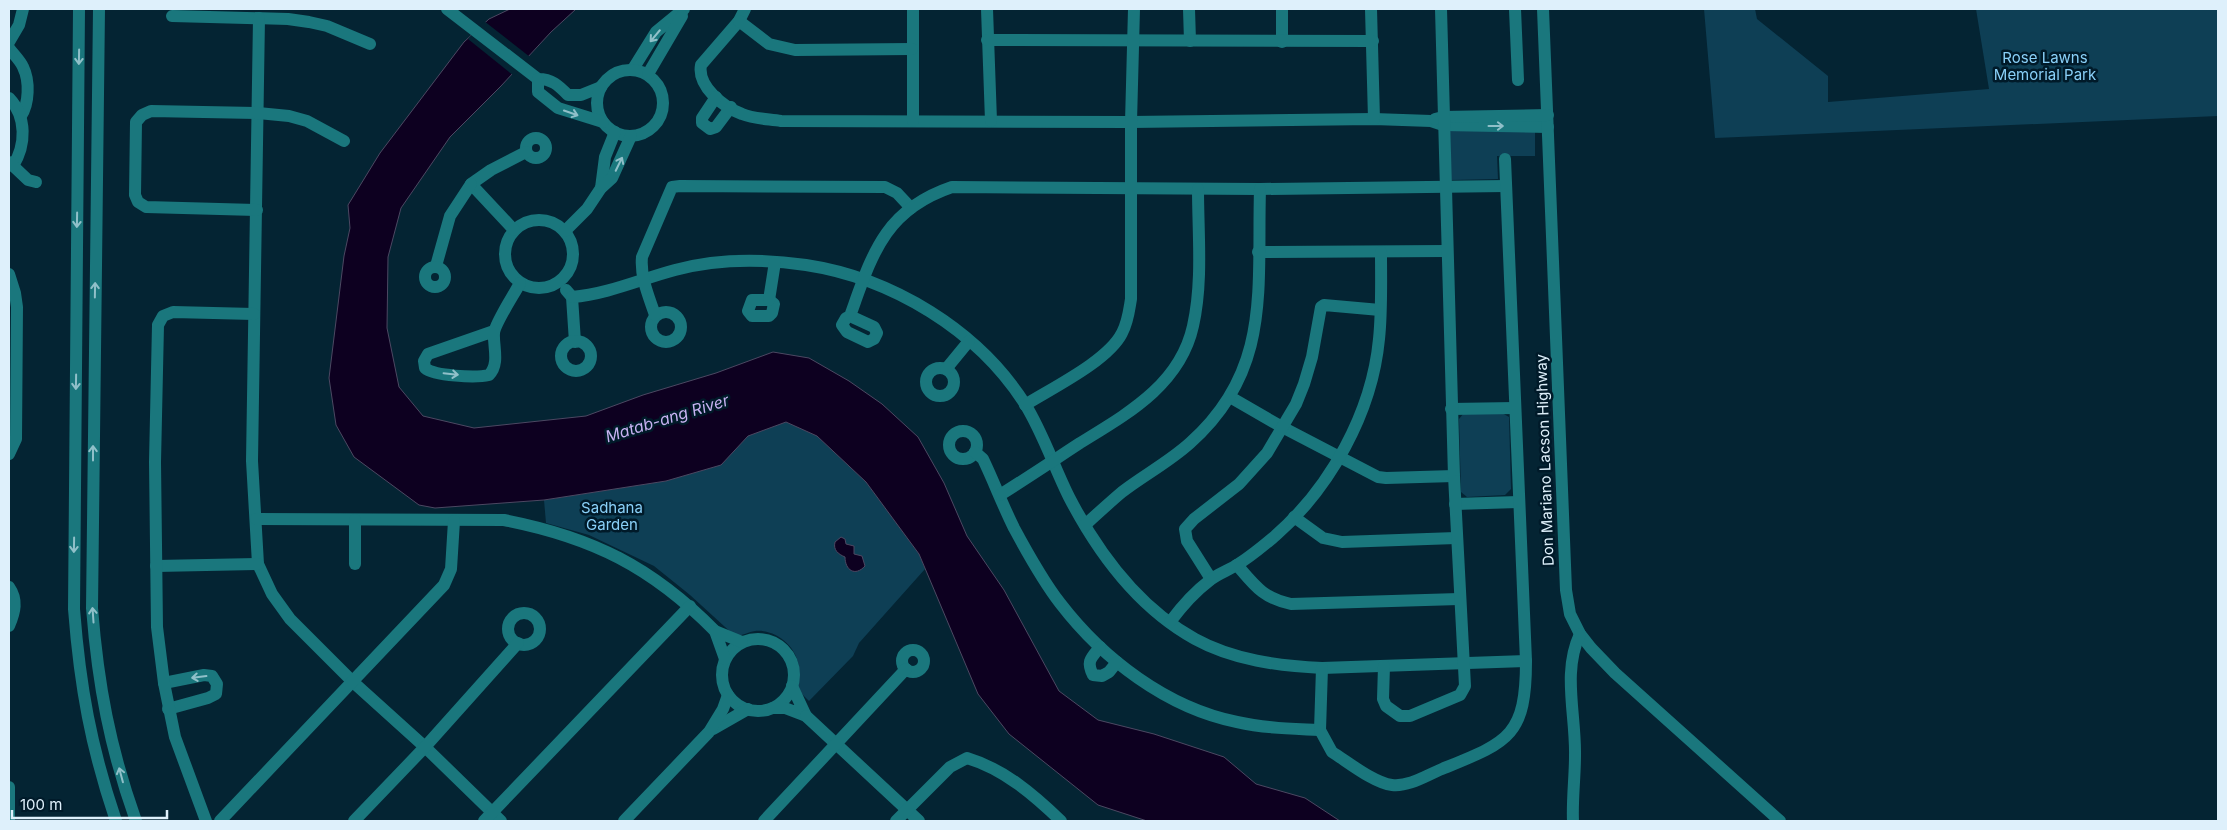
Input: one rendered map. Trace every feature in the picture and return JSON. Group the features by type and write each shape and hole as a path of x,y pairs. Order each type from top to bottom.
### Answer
{"street":[{"path":"9,42 19,26 23,9"},
{"path":"79,9 74,609 85,711 94,751 116,821"},
{"path":"99,9 92,608 96,664 103,706 123,783 136,821"},
{"path":"447,9 538,79 548,79 554,82 568,95 580,94 601,87"},
{"path":"633,69 656,32 685,9"},
{"path":"648,74 685,9"},
{"path":"745,9 739,21 701,65 699,74 703,85 716,97 742,114 781,121 1131,122 1374,119 1548,121"},
{"path":"912,9 913,121"},
{"path":"987,9 992,121"},
{"path":"1025,405 1111,349 1122,334 1128,318 1131,300 1131,122 1134,9"},
{"path":"1190,9 1190,41"},
{"path":"1282,9 1282,42"},
{"path":"1371,9 1374,119"},
{"path":"1384,666 1383,699 1386,706 1400,716 1460,695 1465,686 1456,538 1445,188 1439,121 1441,9"},
{"path":"1515,9 1518,80"},
{"name":"Don Mariano Lacson Highway","path":"1543,9 1566,590 1570,614 1580,634 1615,673 1780,821"},
{"path":"172,16 288,19 328,26 370,44"},
{"path":"259,18 252,461 258,564 279,606 353,682 425,747 492,818 690,606"},
{"path":"739,21 769,44 795,50 912,49"},
{"path":"987,40 1373,41"},
{"path":"9,48 23,67 27,80 25,109 21,116"},
{"path":"538,79 538,92 558,108 572,114 603,122 615,132 631,136 642,134 651,129 663,111 664,101 656,81 648,74 633,69 620,71 609,77 601,87 597,105 603,122"},
{"path":"716,97 702,118 702,123 710,129 716,127 731,107"},
{"path":"9,98 21,116 23,128 20,155 11,164 28,180 36,182"},
{"path":"257,210 146,207 138,202 134,195 136,122 142,115 151,111 258,113 289,116 307,121 344,142"},
{"path":"601,188 605,157 615,132"},
{"path":"565,231 587,210 601,188 612,178 631,136"},
{"path":"436,266 450,216 471,184 491,170 526,152"},
{"path":"1322,668 1320,730 1332,752 1381,782 1392,785 1407,784 1488,751 1508,734 1518,722 1523,709 1526,690 1526,661 1505,159"},
{"path":"471,184 514,230"},
{"path":"850,316 872,255 891,226 911,208 932,194 952,188 1260,190 1506,186"},
{"path":"655,315 641,267 645,247 672,187 885,187 897,193 911,208"},
{"path":"1000,495 1136,408 1170,376 1186,349 1193,327 1197,298 1198,189"},
{"path":"1084,525 1122,492 1188,445 1209,426 1230,397 1246,364 1256,326 1260,190"},
{"path":"534,220 551,222 565,231 571,241 574,252 573,264 568,274 559,283 540,289 520,283 509,269 505,252 508,240 514,230 534,220"},
{"path":"1258,252 1446,251"},
{"path":"1170,622 1188,598 1211,579 1238,565 1274,536 1294,517 1327,476 1353,428 1370,385 1379,345 1381,252"},
{"path":"769,300 775,262"},
{"path":"572,297 599,294 644,279 705,264 775,262 806,265 863,280 916,303 969,341 1005,376 1025,405 1069,496 1098,547 1118,573 1170,622 1195,639 1227,652 1281,665 1322,668 1526,661"},
{"path":"9,454 16,439 17,307 10,279"},
{"path":"494,331 428,354 424,361 425,368 430,371 450,374 489,375 493,369 496,351 494,331 520,283"},
{"path":"559,283 572,297 575,342"},
{"path":"1211,579 1187,542 1185,529 1194,519 1239,484 1267,453 1296,404 1304,384 1312,357 1321,307 1380,310"},
{"path":"206,821 182,761 168,709 157,627 155,462 158,325 163,316 173,312 254,314"},
{"path":"946,369 969,341"},
{"path":"1230,397 1282,427 1378,477 1454,476"},
{"path":"1452,409 1515,408"},
{"path":"975,452 983,459 1014,527 1054,594 1073,619 1117,662 1152,688 1182,703 1235,722 1269,728 1320,730"},
{"path":"1455,504 1518,502"},
{"path":"1294,517 1323,538 1342,542 1456,538"},
{"path":"256,519 504,520 535,527 586,542 662,583 690,606 715,631 742,642"},
{"path":"355,520 355,564"},
{"path":"220,821 444,585 451,569 454,521"},
{"path":"156,566 258,564"},
{"path":"1238,565 1257,588 1274,600 1291,604 1459,599"},
{"path":"9,587 14,594 15,602 14,614 9,626"},
{"path":"715,631 725,659"},
{"path":"1573,821 1575,754 1570,665 1573,649 1580,634"},
{"path":"773,708 786,698 792,686 793,665 782,647 773,642 762,639 742,642 732,649 725,659 722,671 723,683 728,695 735,702 748,709 785,708 806,716"},
{"path":"354,821 425,747 518,643"},
{"path":"1100,647 1091,658 1089,667 1093,675 1102,676 1109,672 1117,662"},
{"path":"764,821 906,669"},
{"path":"164,683 204,675 212,676 218,684 216,694 168,709"},
{"path":"792,686 806,716 918,821"},
{"path":"624,821 709,732 723,709 728,695"},
{"path":"709,732 748,709"},
{"path":"896,821 950,767 967,758 1020,785 1061,821"},
{"path":"9,787 9,821"}],"green space":[{"name":"Rose Lawns Memorial Park","path":"1704,9 1755,9 1757,19 1828,76 1828,102 1989,89 1976,9 2218,9 2218,116 1715,138"},
{"path":"1535,130 1535,156 1497,156 1498,179 1451,180 1450,131"},
{"path":"1464,413 1502,413 1509,417 1511,489 1505,495 1467,497 1461,492 1459,419"},
{"name":"Sadhana Garden","path":"786,422 817,436 866,482 919,554 925,569 859,643 853,656 809,701 797,689 799,671 795,654 778,636 763,631 753,631 736,637 690,595 654,566 589,535 546,523 544,500 666,481 721,465 748,436"}],"water":[{"name":"Matab-ang River","path":"510,9 576,9 551,32 450,137 401,208 388,257 387,328 399,387 423,416 474,428 586,416 773,352 809,358 849,381 882,404 918,437 944,483 967,536 1004,590 1059,691 1098,720 1154,734 1224,757 1256,784 1305,798 1340,821 1147,821 1098,805 1009,734 978,694 919,554 866,482 817,436 786,422 748,436 721,465 666,481 544,500 435,508 419,505 354,457 336,425 329,378 344,256 350,228 348,205 380,153 464,42 489,19"},
{"path":"841,537 845,539 846,544 854,546 854,554 862,556 865,566 858,571 849,568 845,562 845,557 840,555 835,547 835,542"}],"pier":[{"path":"484,21 530,57 514,76 468,39"}]}
